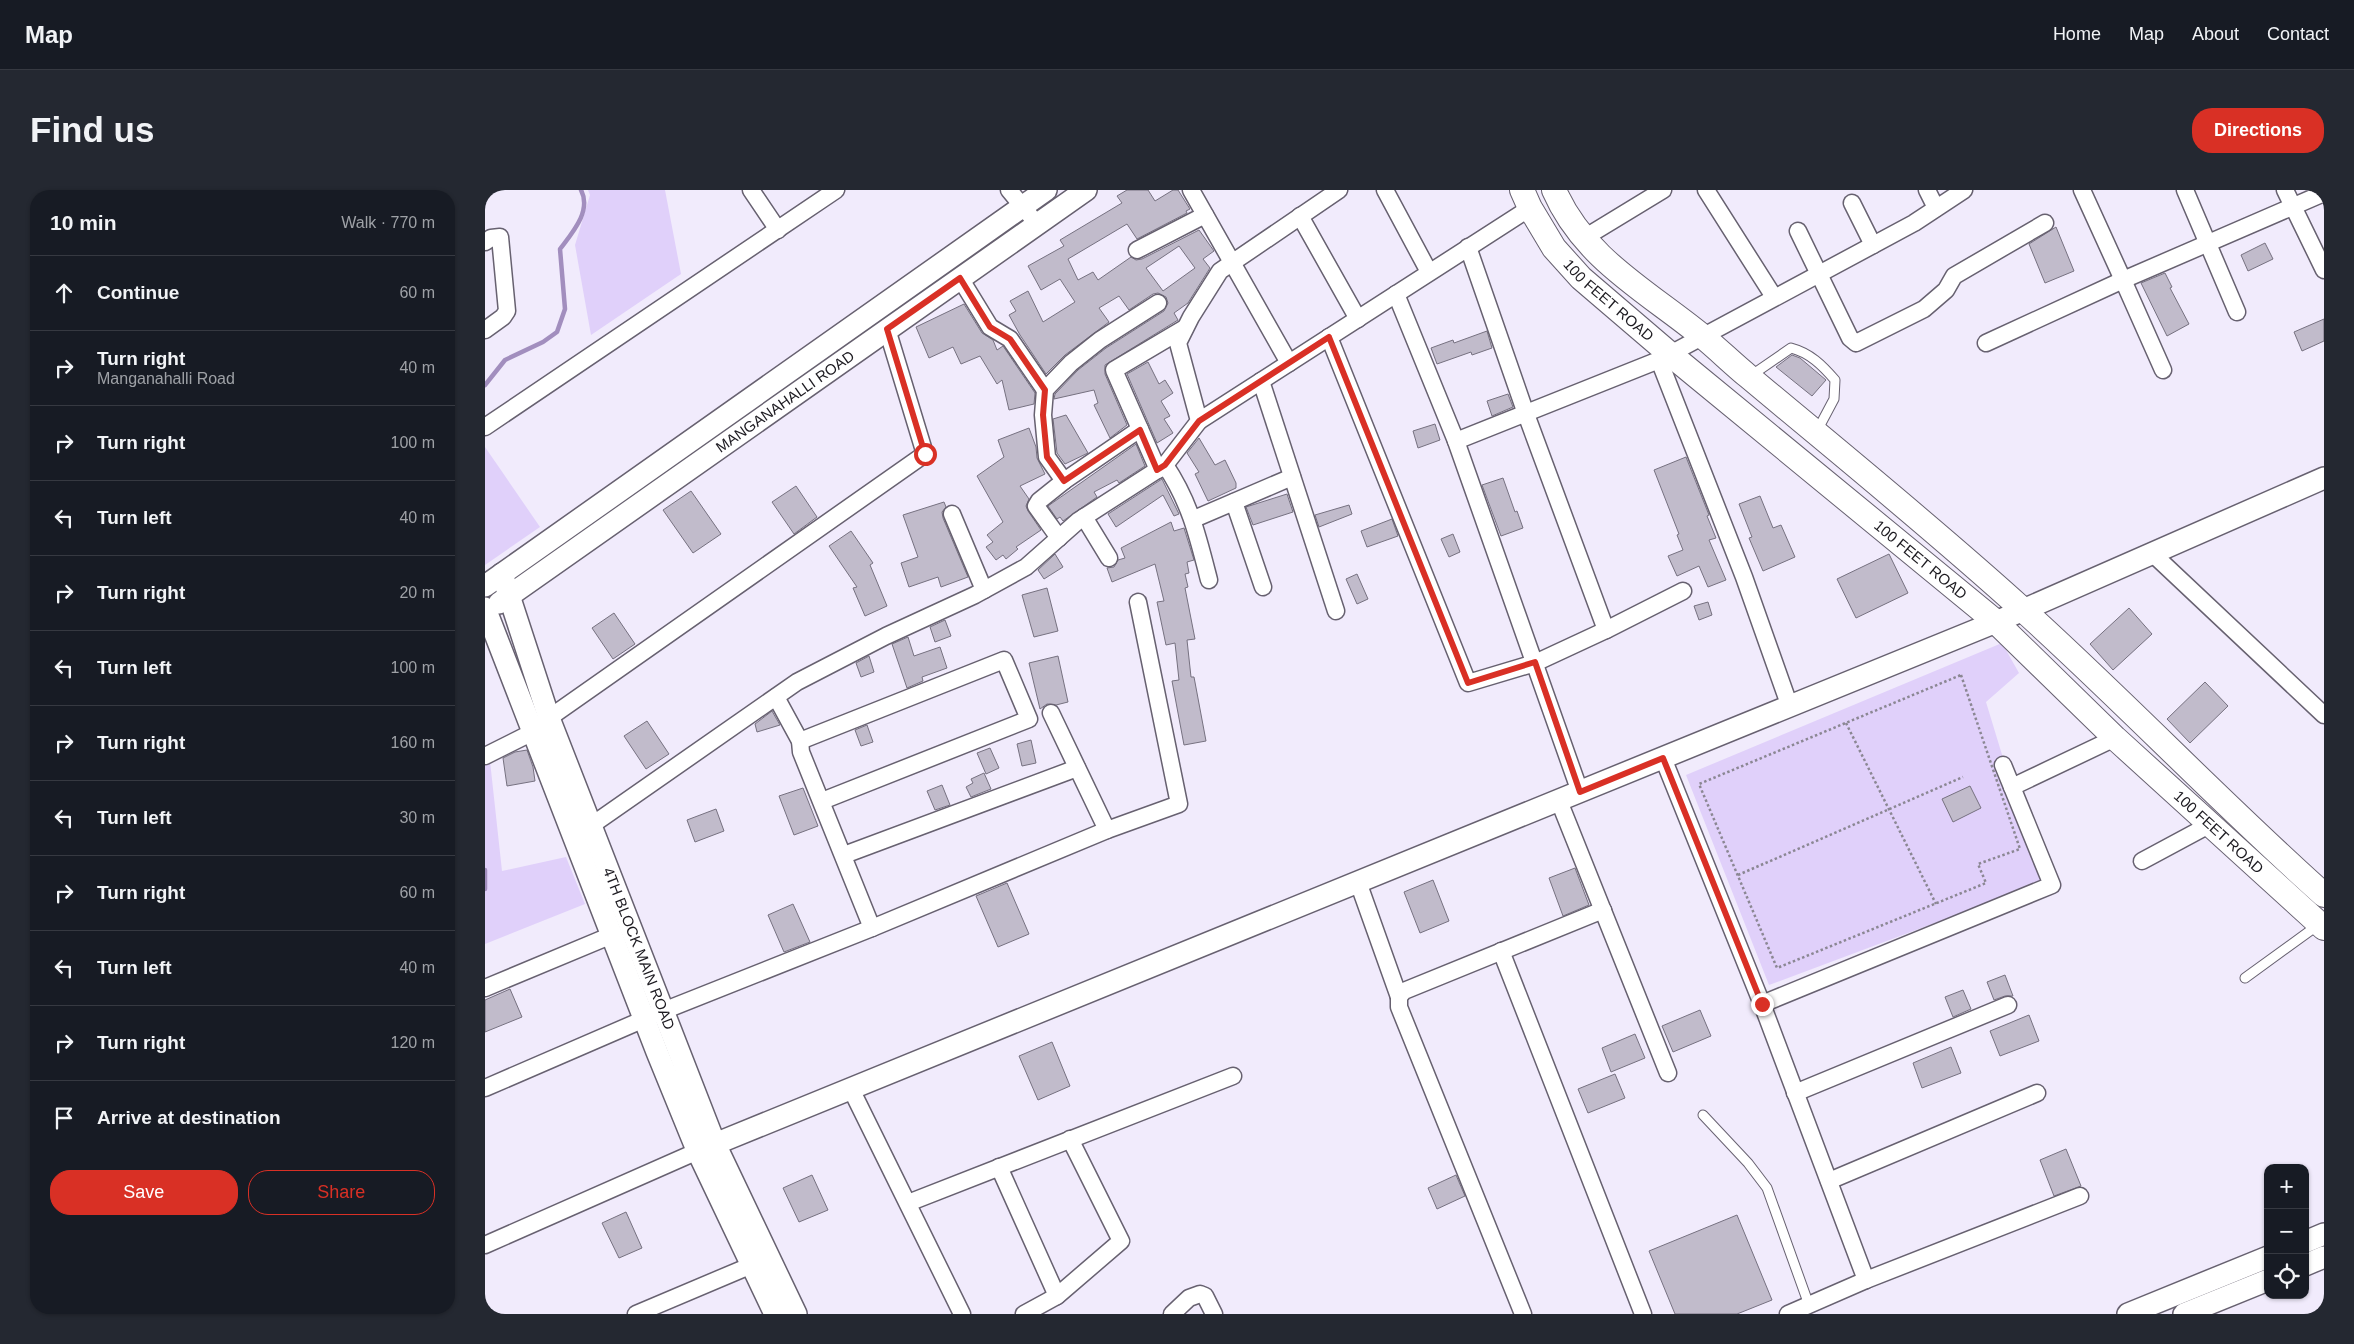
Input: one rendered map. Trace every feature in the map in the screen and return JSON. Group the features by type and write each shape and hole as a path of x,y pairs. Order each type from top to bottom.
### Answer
{"main road":[{"name":"100 FEET ROAD","path":"1554,190 1560,204 1585,238 1619,275 1702,335 2023,609 2324,895"},
{"name":"100 FEET ROAD","path":"1526,199 1554,248 1581,278 1665,358 1996,622 2115,738 2322,926"}],"street":[{"path":"751,190 778,230"},
{"path":"485,427 836,190"},
{"path":"1009,190 1037,224"},
{"name":"MANGANAHALLI ROAD","path":"493,580 1046,190"},
{"name":"MANGANAHALLI ROAD","path":"486,611 510,596 1086,190"},
{"path":"1191,190 1289,363"},
{"path":"1315,190 1306,212 1358,319"},
{"path":"1199,421 1178,343 1185,328 1220,271 1339,190"},
{"path":"1385,190 1429,272"},
{"path":"1706,190 1773,297"},
{"path":"1927,190 1936,208"},
{"path":"1456,442 1665,358 1702,335 1873,245 1963,190"},
{"path":"2082,190 2163,370"},
{"path":"2185,190 2237,312"},
{"path":"2285,190 2324,270"},
{"path":"1585,238 1656,192"},
{"path":"1985,343 2123,280 2324,193"},
{"path":"592,825 797,682 886,636 984,590 1026,567 1085,517 1161,467 1199,421 1468,247 1526,199"},
{"path":"1852,203 1873,245"},
{"path":"1137,250 1205,215"},
{"path":"1798,231 1850,338 1856,343 1924,309 1946,290 1954,276 2045,223"},
{"path":"485,242 500,236 507,311 503,317 485,330"},
{"path":"1468,247 1526,414 1606,630"},
{"path":"960,278 990,327 1010,339 1045,390 1043,415 1047,457 1064,481"},
{"path":"1396,294 1456,442 1580,792"},
{"path":"1045,390 1071,363 1100,340 1158,303"},
{"path":"1185,328 1115,370 1140,430 1161,467 1181,488 1194,520 1209,580"},
{"path":"549,718 925,454 887,329"},
{"path":"1329,337 1468,683 1535,662 1606,630 1683,591"},
{"path":"1665,358 1790,707"},
{"path":"1261,381 1336,611"},
{"path":"1059,538 1036,506 1039,501 1064,481 1140,430"},
{"path":"1194,520 1292,477"},
{"path":"485,1246 706,1147 1996,622 2324,478"},
{"path":"1234,502 1263,587"},
{"path":"952,514 984,590"},
{"path":"1085,517 1109,558"},
{"path":"2153,554 2324,715"},
{"name":"4TH BLOCK MAIN ROAD","path":"493,580 510,596 549,718 663,1011 706,1147 752,1265 775,1314"},
{"path":"485,1088 663,1011 872,928 1107,830 1179,804 1138,602"},
{"name":"4TH BLOCK MAIN ROAD","path":"486,611 644,1019 706,1147 796,1314"},
{"path":"800,741 1004,660 1029,719 822,801"},
{"path":"776,697 800,741 801,752 872,928"},
{"path":"1051,713 1107,830"},
{"path":"485,756 533,732"},
{"path":"2012,786 2115,738"},
{"path":"1663,758 1762,1004 1866,1280"},
{"path":"1762,1004 2053,885 2003,765"},
{"path":"844,855 1077,768"},
{"path":"1559,801 1669,1073"},
{"path":"2143,861 2209,825"},
{"path":"1358,882 1399,997 1399,1007 1523,1314"},
{"path":"1399,997 1403,991 1603,910"},
{"path":"485,988 612,935"},
{"path":"1501,951 1643,1314"},
{"path":"1795,1093 2008,1005"},
{"path":"908,1202 1233,1076"},
{"path":"851,1089 962,1314"},
{"path":"1829,1181 2037,1093"},
{"path":"1024,1314 1057,1296 1121,1241 1069,1139"},
{"path":"999,1167 1057,1296"},
{"path":"1797,1311 1866,1280 2080,1196"},
{"path":"2309,1240 2324,1234"},
{"path":"2309,1264 2324,1258"},
{"path":"2128,1314 2264,1259"},
{"path":"637,1314 752,1265"},
{"path":"2184,1314 2264,1282"},
{"path":"1172,1314 1189,1298 1200,1294 1205,1296 1214,1314"}],"lane":[{"path":"1749,377 1791,348 1805,352 1835,380 1834,399 1817,432"},
{"path":"2245,978 2322,926"},
{"path":"1703,1115 1748,1164 1767,1188 1797,1311"}],"path":[{"path":"1961,675 2020,849 1978,864 1986,884 1777,968 1738,876 1699,784 1961,675"},
{"path":"1846,723 1936,904"},
{"path":"1738,876 1963,777"}],"shaded area":[{"path":"588,190 665,190 681,274 591,335 575,245 590,195"},
{"path":"485,447 540,527 485,565"},
{"path":"2002,643 2019,673 1986,702 2041,883 1769,985 1686,775"},
{"path":"490,761 502,871 566,857 585,904 485,944 485,766"}],"building":[{"path":"1127,190 1148,190 1155,201 1173,190 1178,190 1190,209 1186,211 1187,213 1137,239 1127,224 1068,259 1078,280 1093,272 1098,280 1131,257 1136,260 1142,259 1199,230 1214,251 1203,259 1210,268 1188,303 1174,313 1178,320 1105,365 1105,374 1127,425 1110,438 1094,405 1098,403 1094,390 1054,399 1055,394 1078,370 1106,348 1164,311 1168,303 1166,297 1158,293 1153,294 1129,310 1119,296 1099,308 1109,322 1065,355 1046,374 1009,315 1016,311 1010,301 1028,291 1043,322 1075,302 1060,279 1041,290 1028,266 1064,246 1060,240 1122,203 1117,196","holes":["1179,246 1195,268 1163,291 1146,268"]},
{"path":"2056,227 2074,271 2045,283 2029,244"},
{"path":"2265,243 2273,259 2248,271 2241,255"},
{"path":"2165,273 2172,287 2170,288 2189,324 2167,336 2141,283"},
{"path":"964,304 982,333 993,340 997,350 1003,346 1035,393 1034,404 1009,410 1002,380 997,384 980,356 961,364 953,347 929,358 916,327"},
{"path":"2324,319 2324,341 2302,351 2294,332"},
{"path":"1487,331 1492,348 1472,355 1471,352 1437,364 1431,348 1453,340 1454,343"},
{"path":"1792,355 1800,358 1826,380 1812,396 1776,367"},
{"path":"1148,362 1159,384 1165,380 1173,393 1161,401 1170,416 1164,419 1173,433 1157,443 1127,374"},
{"path":"1508,394 1513,407 1492,416 1487,401"},
{"path":"1066,415 1088,453 1065,464 1057,453 1053,419"},
{"path":"1435,424 1440,440 1418,448 1413,431"},
{"path":"1029,428 1036,447 1037,458 1045,474 1020,486 1029,499 1026,506 1028,511 1041,530 1016,547 1018,549 1006,559 1003,555 996,560 986,547 993,542 987,535 1003,522 977,476 1004,457 998,440"},
{"path":"1199,438 1215,465 1225,460 1236,483 1236,488 1208,501 1195,474 1199,472 1187,453"},
{"path":"1136,444 1145,466 1119,483 1117,480 1094,492 1097,497 1063,521 1060,517 1057,519 1048,506"},
{"path":"1686,457 1709,515 1707,516 1716,538 1709,540 1726,580 1708,587 1699,566 1677,576 1668,556 1683,550 1677,535 1679,534 1654,470"},
{"path":"1503,478 1523,528 1501,536 1482,485"},
{"path":"1162,479 1179,514 1174,516 1163,495 1116,527 1108,514"},
{"path":"796,486 817,517 794,534 772,502"},
{"path":"691,491 721,534 693,553 663,510"},
{"path":"1287,494 1293,512 1253,525 1246,507"},
{"path":"1760,496 1773,528 1781,525 1795,557 1763,571 1749,538 1752,537 1739,504"},
{"path":"944,502 946,507 942,512 943,518 968,577 941,587 938,577 909,587 901,563 918,557 903,515"},
{"path":"1349,505 1352,514 1319,527 1315,515"},
{"path":"1392,519 1398,536 1367,547 1361,531"},
{"path":"1171,522 1174,531 1184,528 1194,560 1187,562 1189,573 1185,574 1188,587 1185,588 1195,639 1187,640 1191,677 1194,677 1206,741 1184,745 1172,681 1179,680 1175,643 1166,645 1157,602 1164,601 1155,564 1112,582 1107,568 1114,567 1118,560 1125,558 1121,548"},
{"path":"851,531 873,563 870,565 887,606 865,616 853,588 857,587 829,546"},
{"path":"1453,534 1460,552 1449,557 1441,539"},
{"path":"1055,554 1063,567 1044,579 1038,570"},
{"path":"1889,554 1908,593 1856,618 1837,579"},
{"path":"1357,574 1368,599 1357,604 1346,579"},
{"path":"1047,588 1058,631 1034,637 1022,595"},
{"path":"1708,602 1712,615 1699,620 1694,606"},
{"path":"2129,608 2152,634 2113,670 2090,644"},
{"path":"614,613 635,644 613,659 592,628"},
{"path":"945,620 951,636 935,642 930,627"},
{"path":"908,637 914,656 940,647 947,668 922,677 923,681 907,688 892,644"},
{"path":"869,656 874,672 861,677 856,663"},
{"path":"1058,656 1068,702 1056,705 1047,704 1040,709 1029,663"},
{"path":"2205,682 2228,706 2190,743 2167,719"},
{"path":"772,711 780,725 757,732 755,724"},
{"path":"647,721 669,754 646,769 624,736"},
{"path":"867,725 873,742 861,746 855,730"},
{"path":"1031,740 1036,763 1022,766 1017,744"},
{"path":"990,748 999,768 986,774 977,753"},
{"path":"527,750 533,767 535,781 507,786 503,758 515,752"},
{"path":"984,773 991,789 971,797 966,787 973,783 971,779"},
{"path":"942,785 950,805 935,810 927,791"},
{"path":"1970,786 1981,808 1953,822 1942,799"},
{"path":"803,788 818,826 794,835 779,796"},
{"path":"716,809 724,831 695,842 687,820"},
{"path":"1575,868 1589,905 1563,916 1549,878"},
{"path":"1433,880 1449,921 1420,933 1404,892"},
{"path":"1007,883 1029,934 998,947 976,896"},
{"path":"793,904 810,942 784,952 768,915"},
{"path":"2005,975 2013,996 2005,996 1994,1000 1987,982"},
{"path":"510,989 522,1017 485,1032 485,1000"},
{"path":"1963,990 1971,1009 1953,1017 1945,997"},
{"path":"1700,1010 1711,1036 1673,1052 1662,1026"},
{"path":"2029,1015 2039,1041 2000,1056 1990,1031"},
{"path":"1635,1034 1645,1058 1611,1072 1602,1048"},
{"path":"1052,1042 1070,1086 1038,1100 1019,1056"},
{"path":"1951,1047 1961,1073 1922,1088 1913,1063"},
{"path":"1615,1074 1625,1098 1588,1113 1578,1089"},
{"path":"2066,1149 2081,1186 2054,1196 2040,1160"},
{"path":"812,1175 828,1210 799,1222 783,1188"},
{"path":"1456,1175 1465,1196 1437,1209 1428,1188"},
{"path":"626,1212 642,1248 619,1258 602,1223"},
{"path":"1737,1215 1772,1300 1737,1314 1675,1314 1649,1251"}],"waterway":[{"path":"485,385 505,360 543,342 557,332 565,309 560,249 575,229 582,214 584,198 581,190"},
{"path":"485,870 485,889"}],"route":[{"path":"925,454 887,329 960,278 990,327 1010,339 1045,390 1043,415 1047,457 1064,481 1140,430 1157,470 1165,465 1199,421 1329,337 1468,683 1535,662 1580,792 1663,758 1762,1004"}]}
